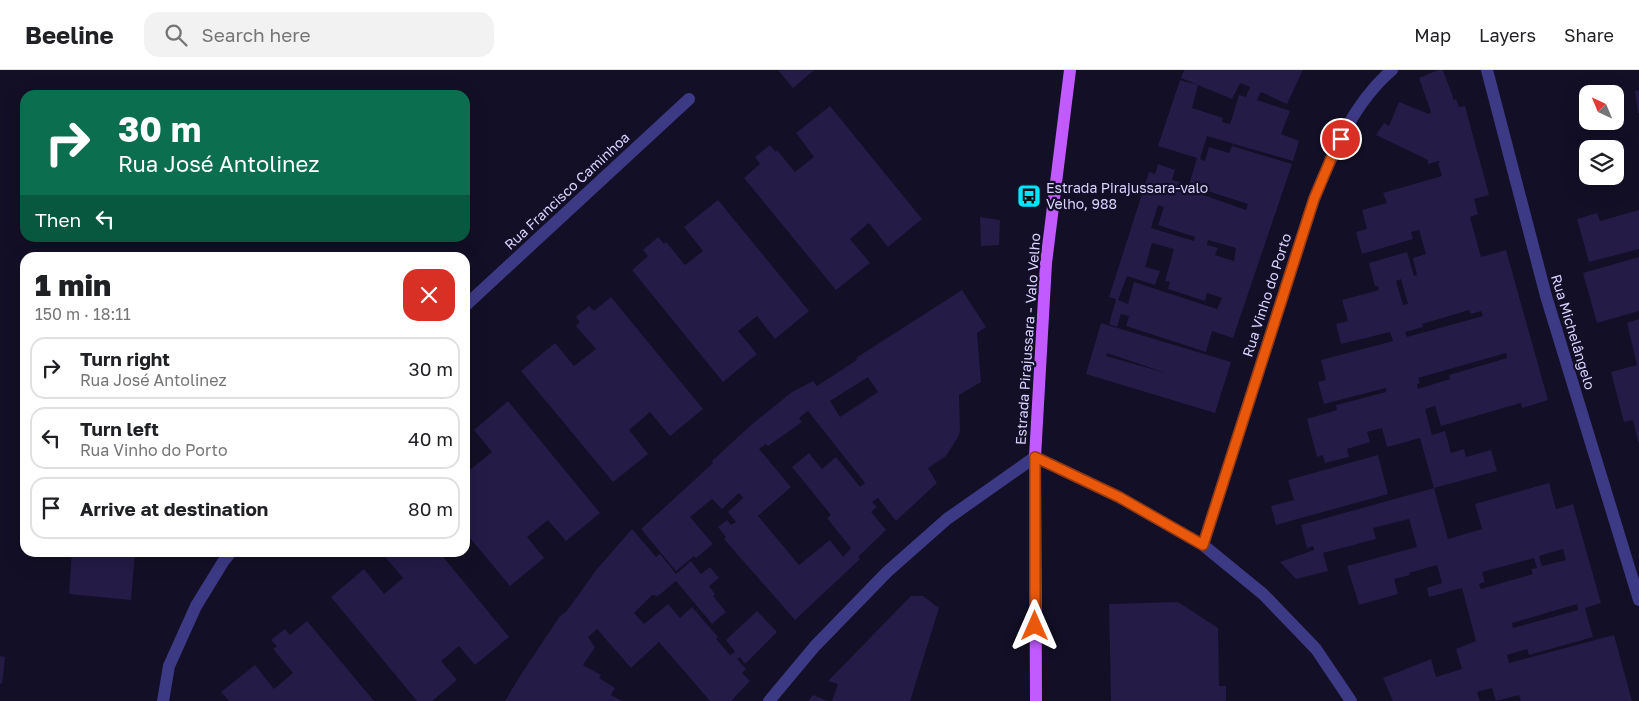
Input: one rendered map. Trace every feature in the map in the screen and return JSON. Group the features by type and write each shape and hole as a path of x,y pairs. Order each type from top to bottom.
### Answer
{"main road":[{"name":"Estrada Pirajussara - Valo Velho","path":"1036,701 1035,457 1046,263 1070,70"}],"street":[{"name":"Rua Vinho do Porto","path":"1203,545 1314,199 1333,154 1357,109 1392,70"},
{"name":"Rua Michelângelo","path":"1487,70 1546,296 1639,600"},
{"name":"Rua Francisco Caminhoa","path":"470,301 689,98"},
{"path":"769,701 815,646 887,572 947,519 1035,457 1119,497 1203,545 1263,594 1316,649 1351,701"},
{"path":"163,701 169,666 196,606 227,557"}],"building":[{"path":"778,70 814,70 793,88"},
{"path":"1184,70 1303,70 1287,104 1261,92 1257,100 1290,111 1281,134 1299,141 1293,161 1207,136 1200,159 1205,161 1209,147 1229,153 1232,146 1292,164 1233,338 1212,331 1206,352 1126,326 1129,316 1121,314 1117,327 1109,324 1116,299 1109,297 1149,172 1155,174 1158,164 1175,170 1172,180 1180,182 1178,186 1246,210 1248,204 1189,185 1197,158 1158,146 1180,80 1198,85 1181,78","holes":["1240,83 1250,87 1246,97 1239,95 1230,124 1222,122 1223,118 1192,108 1198,85 1232,99","1158,205 1164,207 1158,225 1195,237 1194,241 1151,228","1208,240 1236,248 1234,261 1215,255 1218,248 1207,245","1152,243 1174,249 1165,281 1170,282 1168,289 1205,301 1207,293 1222,298 1217,309 1134,282 1128,304 1118,300 1127,276 1155,285 1160,271 1145,267"]},
{"path":"1438,70 1443,70 1454,100 1456,99 1459,107 1465,106 1489,195 1474,199 1478,214 1470,217 1481,257 1506,250 1548,400 1522,408 1521,403 1441,426 1435,406 1425,409 1432,435 1445,431 1451,453 1464,449 1466,457 1491,450 1497,471 1434,488 1420,438 1387,447 1382,428 1367,432 1370,442 1347,449 1349,457 1325,463 1323,455 1317,457 1307,419 1337,410 1336,405 1386,392 1386,388 1324,404 1318,382 1326,380 1321,360 1393,341 1390,332 1341,344 1336,324 1348,321 1342,300 1379,290 1378,286 1375,286 1369,263 1407,252 1414,276 1417,275 1413,258 1426,254 1419,230 1411,232 1413,239 1362,254 1356,232 1367,229 1362,210 1387,203 1383,193 1442,176 1439,161 1428,164 1428,160 1376,135 1384,123 1389,126 1399,102 1429,114 1431,112 1419,78","holes":["1401,279 1408,304 1403,305 1396,281","1469,310 1471,314 1481,311 1483,316 1407,337 1405,332 1423,327 1422,324","1506,353 1507,358 1449,375 1450,379 1418,389 1417,384 1420,383 1418,378"]},
{"path":"1639,90 1639,113 1638,113 1635,91"},
{"path":"830,106 922,219 888,247 869,223 850,239 870,263 836,290 744,178 760,164 755,157 770,145 776,152 777,150 795,172 814,157 796,133"},
{"path":"718,200 809,311 775,339 757,316 738,331 757,354 723,382 632,270 648,256 643,250 658,237 664,244 666,242 685,265 703,251 684,227"},
{"path":"1639,210 1639,249 1589,262 1577,219 1597,213 1600,221"},
{"path":"980,217 1000,220 999,245 981,246"},
{"path":"1639,257 1639,311 1597,323 1583,273"},
{"path":"962,290 986,327 977,333 981,382 959,395 960,431 958,437 946,456 928,468 937,483 896,521 878,498 872,502 877,507 871,512 886,530 858,557 860,559 795,620 724,539 726,537 718,527 727,520 731,525 736,522 728,512 743,498 739,493 722,509 712,499 690,517 713,544 696,558 694,556 676,571 641,529 713,463 712,461 751,425 792,392 813,381 817,386 857,360 856,358","holes":["868,377 878,392 840,417 830,401","808,411 865,483 860,487 836,457 822,469 809,453 792,467 831,515 827,518 851,548 843,557 830,540 799,565 758,516 791,487 759,449 766,444 768,446 802,422 799,418"]},
{"path":"611,297 703,409 670,436 650,412 629,430 648,454 613,482 521,371 555,343 574,366 596,349 576,326 580,322 576,317 589,306 594,311"},
{"path":"1639,319 1638,442 1633,420 1624,422 1611,372 1637,365 1627,323"},
{"path":"1101,323 1231,362 1215,413 1086,374","holes":["1107,353 1166,373 1106,356"]},
{"path":"508,401 600,513 566,541 548,520 527,537 544,558 510,586 470,538 470,468 471,469 492,452 474,430"},
{"path":"1378,455 1388,494 1276,525 1271,506 1294,500 1288,480"},
{"path":"1549,483 1556,509 1573,504 1601,603 1585,608 1593,637 1529,655 1527,649 1507,655 1509,663 1614,635 1632,701 1521,701 1519,695 1496,701 1492,688 1477,692 1480,701 1393,701 1383,678 1431,659 1436,677 1462,669 1456,649 1476,641 1462,588 1429,597 1427,588 1442,583 1437,565 1394,579 1398,594 1359,605 1347,566 1417,547 1409,519 1373,528 1376,539 1323,553 1328,571 1296,579 1280,562 1314,550 1313,546 1307,548 1301,525 1434,488 1448,539 1482,529 1475,504","holes":["1563,549 1566,560 1542,566 1539,556","1534,558 1537,568 1531,569 1533,574 1481,589 1479,584 1485,582 1482,572","1577,604 1578,610 1513,628 1512,623"]},
{"path":"632,529 656,557 660,554 676,574 691,561 701,574 710,567 719,578 709,586 715,594 713,596 726,612 712,624 676,581 658,596 652,595 634,613 644,624 668,604 680,618 692,607 718,637 716,639 730,655 735,652 726,640 757,611 777,632 745,664 740,657 737,659 746,669 742,673 750,681 731,701 710,701 659,642 631,668 597,629 588,637 595,647 583,665 601,675 599,678 615,688 611,695 622,701 505,701 560,616 566,612 597,569"},
{"path":"72,557 135,557 131,600 69,594"},
{"path":"386,557 443,557 509,637 475,665 459,646 441,661 457,680 432,701 417,701 331,597 364,569 384,594 403,578"},
{"path":"911,596 923,596 939,608 910,701 832,701 838,684 828,681"},
{"path":"1178,602 1218,628 1219,686 1226,686 1226,701 1111,701 1109,604"},
{"path":"307,621 374,701 229,701 221,692 255,665 274,689 293,673 273,649 277,646 271,640 285,629 290,635"},
{"path":"0,656 5,657 2,684 0,683"},
{"path":"813,695 828,701 808,701"}],"place":[{"name":"Estrada Pirajussara-valo Velho, 988","path":"1029,196"}],"route":[{"path":"1035,626 1035,457 1119,497 1203,545 1314,199 1341,139"}]}
